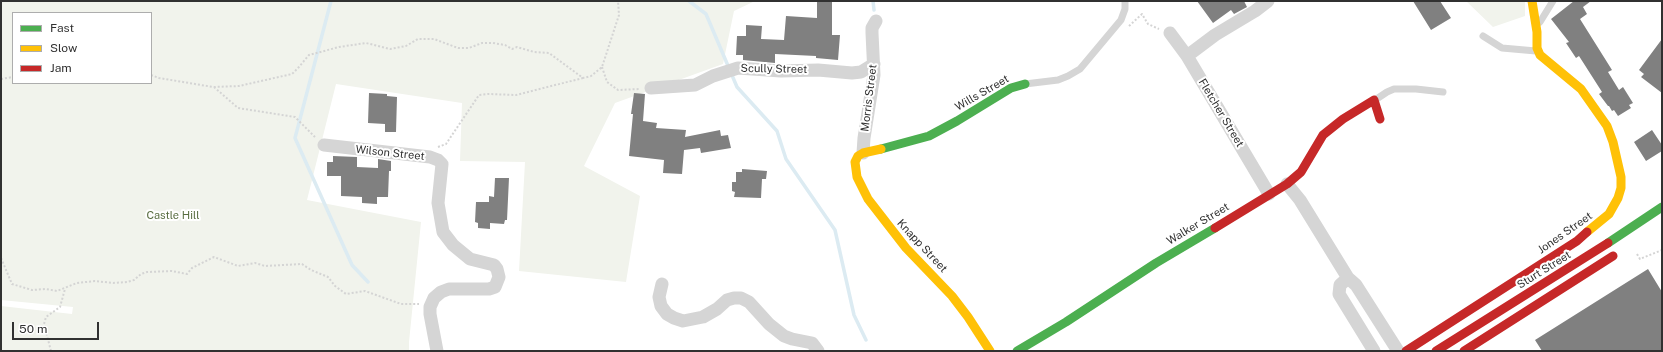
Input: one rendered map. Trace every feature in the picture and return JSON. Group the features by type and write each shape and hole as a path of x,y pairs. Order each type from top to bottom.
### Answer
{"street":[{"path":"1187,56 1215,35 1255,11 1268,1"},
{"path":"1532,1 1537,32 1538,52"},
{"name":"Morris Street","path":"863,153 874,64 872,32 876,21"},
{"name":"Fletcher Street","path":"1170,33 1187,56 1269,194"},
{"name":"Jones Street","path":"1398,350 1576,241 1609,214 1618,198 1621,188 1621,177 1613,142 1607,126 1581,89 1548,64 1538,52"},
{"name":"Scully Street","path":"651,88 695,85 734,68 781,71 818,70 852,73 864,70 874,64"},
{"path":"852,73 863,78 871,92"},
{"name":"Wills Street","path":"863,153 929,136 1011,88 1025,84"},
{"path":"1374,100 1380,119"},
{"name":"Walker Street","path":"1017,351 1066,322 1156,263 1287,184 1298,175 1329,129 1374,100"},
{"name":"Wilson Street","path":"324,145 430,157 438,160 443,166 438,203 441,226 446,236 453,245 470,259 494,265 497,269 499,277 497,284 493,288 485,290 454,288 444,290 437,294 432,302"},
{"name":"Knapp Street","path":"863,153 859,155 856,160 856,172 862,190 906,248 930,272 962,309 990,351"},
{"path":"1287,184 1300,200 1348,278 1356,285 1398,350"},
{"name":"Sturt Street","path":"1436,351 1632,228 1662,207"},
{"path":"1464,351 1620,251"},
{"path":"1348,278 1340,285 1340,294 1374,351"},
{"path":"662,284 659,292 661,306 667,314 674,318 683,321 703,317 718,309 727,300 741,298 749,302 784,336 810,342 816,346 818,351"},
{"path":"432,302 430,314 437,351"}],"lane":[{"name":"Wills Street","path":"1025,84 1058,80 1080,69 1121,20 1125,9 1125,1"},
{"path":"1537,32 1541,19 1553,1"},
{"path":"1483,36 1502,48 1538,52"},
{"name":"Walker Street","path":"1374,100 1386,92 1394,89 1416,89 1443,92"}],"path":[{"path":"430,157 435,148 446,144 479,95 516,95 591,76 602,68 619,15 618,1"},
{"path":"1142,14 1148,24"},
{"path":"152,75 159,78 213,87 239,86 292,74 309,55 339,47 366,44 390,49 406,46 418,39 434,39 458,48 469,48 482,43 493,42 505,45 512,49 517,47 534,52 549,53 583,78"},
{"path":"602,68 607,82 618,90 651,88"},
{"path":"1,79 12,77"},
{"path":"213,87 238,108 295,117 324,145"},
{"path":"1637,254 1640,259 1662,250"},
{"path":"1,258 12,284 32,290 46,289 57,291 77,284 95,281 113,283 127,282 134,280 141,274 147,272 172,271 187,274 192,268 214,257 238,266 255,263 266,266 302,264 311,270 328,277 335,286 346,294 365,291 401,304 432,302"},
{"path":"51,351 44,324 46,317 60,307 65,289"}],"green space":[{"name":"Castle Hill","path":"1,1 755,1 734,11 723,64 615,103 584,166 640,196 626,282 519,271 525,162 460,161 462,103 336,84 307,200 421,222 409,351 1,351 1,306 72,314 73,307 1,300"},
{"path":"1466,1 1525,1 1525,16 1493,27"}],"building":[{"path":"817,1 832,1 832,35 840,35 838,60 816,58 816,56 775,54 775,63 743,60 743,55 736,55 737,36 746,36 746,25 762,26 761,39 784,40 786,16 817,18"},
{"path":"1197,1 1244,1 1247,7 1234,14 1231,10 1213,23"},
{"path":"1413,1 1440,1 1451,18 1431,30"},
{"path":"1574,1 1591,1 1583,7 1587,14 1580,19 1612,70 1608,72 1619,90 1623,87 1633,103 1629,105 1631,108 1618,116 1614,110 1612,111 1599,94 1602,92 1579,56 1576,58 1566,43 1569,42 1551,19"},
{"path":"1662,39 1662,93 1641,77 1644,74 1639,70"},
{"path":"369,93 387,94 387,96 397,97 396,132 385,132 385,124 368,123"},
{"path":"634,93 645,94 643,121 657,123 656,128 686,130 685,137 720,130 721,136 728,135 731,148 701,153 700,148 684,150 682,174 663,173 664,160 629,156 633,114 631,114"},
{"path":"1652,130 1662,145 1662,151 1646,161 1634,142"},
{"path":"333,156 357,157 357,167 378,168 378,159 391,161 388,197 377,197 377,204 362,203 362,197 341,196 341,176 327,176 327,162 333,162"},
{"path":"742,169 767,171 766,179 762,179 761,198 734,197 735,192 732,191 732,182 736,182 736,172 742,172"},
{"path":"495,178 509,178 507,220 505,220 504,224 490,223 490,229 478,228 478,223 475,222 476,202 489,202 489,196 494,197"},
{"path":"1648,269 1662,292 1662,351 1542,351 1535,340"}],"waterway":[{"path":"331,1 295,138 352,265 368,282"},
{"path":"689,1 706,14 737,87 777,131 786,159 835,230 854,315 866,340"},
{"path":"873,1 874,10"}],"traffic: fast":[{"path":"881,149 929,136 1011,88 1025,84"},
{"path":"1608,243 1662,207"},
{"path":"1017,351 1066,322 1156,263 1215,228"}],"traffic: slow":[{"path":"1532,1 1537,32 1537,48 1540,55 1581,89 1607,126 1613,142 1621,177 1621,188 1618,198 1609,214 1587,232"},
{"path":"881,149 863,153 858,156 855,162 857,177 868,199 906,248 952,296 968,317 990,351"}],"traffic: jam":[{"path":"1215,228 1287,184 1301,172 1323,135 1343,119 1374,100 1380,119"},
{"path":"1406,351 1577,241 1587,232"},
{"path":"1436,351 1608,243"},
{"path":"1464,351 1613,256"}]}
